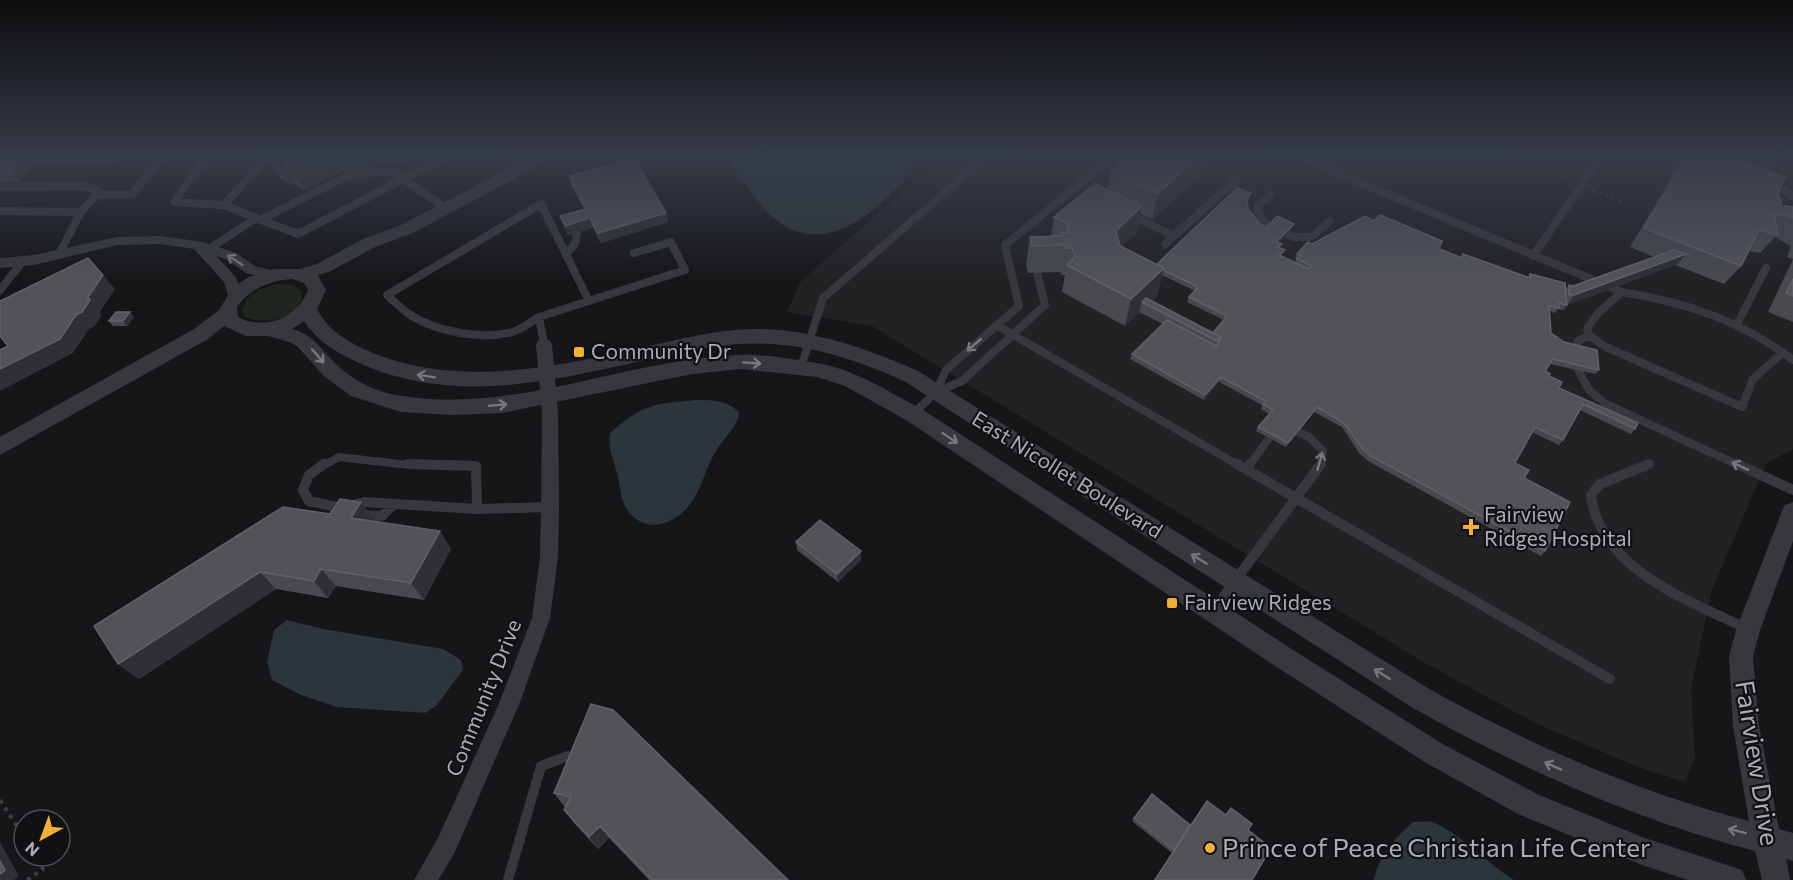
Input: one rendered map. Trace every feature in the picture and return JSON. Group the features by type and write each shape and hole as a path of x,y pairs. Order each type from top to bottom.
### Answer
{"street":[{"path":"0,263 23,261 117,241 161,240 203,247 231,256 250,270 273,274 301,274 323,268 369,243 407,229 469,196"},
{"path":"34,428 209,342 244,329 268,330 284,326 308,310 318,292 335,276 379,252 407,229"},
{"path":"203,247 231,280 229,320 244,329"},
{"path":"0,447 201,334 252,283 273,274"},
{"path":"301,274 314,281 318,292"},
{"name":"East Nicollet Boulevard","path":"308,310 321,333 369,361 405,372 446,379 491,378 547,372 710,340 767,336 842,348 876,360 911,376 936,392 1230,589 1422,699 1529,756 1591,783 1700,822 1793,847"},
{"name":"East Nicollet Boulevard","path":"268,330 295,336 304,341 331,371 358,392 401,404 452,407 502,405 692,367 741,363 801,367 852,381 913,414 1281,656 1432,752 1528,804 1642,851 1731,880"},
{"name":"Community Drive","path":"427,880 446,846 510,702 541,618 549,557 550,507 549,396 544,344"},
{"name":"Fairview Drive","path":"1776,880 1746,726 1742,657 1748,630 1793,512"}],"lane":[{"path":"59,254 81,212 95,196"},
{"path":"178,196 174,201 224,205 298,234 370,196"},
{"path":"224,205 232,196"},
{"path":"203,247 305,196"},
{"path":"428,196 446,208"},
{"path":"801,367 823,298 941,196"},
{"path":"936,392 946,370 1019,306 1005,245 1024,234 1068,196"},
{"path":"1165,244 1218,196"},
{"path":"1269,196 1258,205 1257,211 1258,216 1270,227"},
{"path":"1391,196 1533,256 1574,270 1622,292 1656,297 1702,309 1737,324 1784,352 1793,360"},
{"path":"1533,256 1574,196"},
{"path":"589,301 541,204 387,295 414,318 433,326 461,332 515,331 539,317 589,301 685,270 671,243 634,254"},
{"path":"0,211 81,212"},
{"path":"546,214 560,217"},
{"path":"1128,214 1174,236"},
{"path":"1287,234 1293,237 1311,237 1330,220"},
{"path":"566,254 574,244 577,232"},
{"path":"0,290 23,261"},
{"path":"1737,324 1766,268"},
{"path":"913,414 936,392 962,381 1045,305 1037,273"},
{"path":"1622,292 1598,314 1587,329 1590,336 1604,346 1742,407 1753,380 1784,352"},
{"path":"539,317 544,344"},
{"path":"996,325 1611,679"},
{"path":"1574,350 1575,344 1581,338 1590,336"},
{"path":"1578,370 1589,392 1606,404 1793,490"},
{"path":"1230,589 1323,460 1323,451 1318,444 1298,432"},
{"path":"1247,468 1269,438"},
{"path":"477,509 476,466 400,464 339,457 309,475 303,490 309,501 342,508 364,502 477,509 550,507"},
{"path":"1650,464 1600,484 1591,495 1594,516 1608,540 1629,564 1658,583 1748,630"},
{"path":"353,504 355,513 377,517 388,513 394,504"},
{"path":"508,880 541,766 568,756"}],"path":[{"path":"0,800 12,818"},
{"path":"27,880 43,868"}],"shaded area":[{"path":"755,196 889,196 854,223 834,232 813,234 793,230 772,216"},
{"name":"Fairview Ridges Hospital","path":"898,196 1793,196 1793,449 1766,464 1712,590 1691,688 1695,758 1685,782 1638,767 1535,723 1425,663 872,326 787,312 801,281"},
{"path":"276,284 293,285 302,292 297,308 282,318 272,320 254,320 246,317 242,312 250,296"},
{"path":"696,400 729,405 739,412 736,423 716,451 688,508 665,523 642,522 629,512 624,504 610,449 610,433 631,416 649,407"},
{"path":"287,620 323,629 443,649 461,660 463,670 436,706 425,713 337,707 301,695 272,680 267,662 274,630"},
{"path":"1413,822 1432,822 1453,833 1514,880 1374,880 1376,871 1389,848"}],"building":[{"path":"579,196 656,196 666,213 598,233 590,218 565,226 560,216 586,209"},
{"path":"1080,196 1121,196 1142,206 1116,231 1120,246 1164,268 1131,299 1067,265 1075,257 1072,248 1066,248 1065,245 1032,246 1030,237 1062,236 1061,233 1069,232 1067,223 1054,217"},
{"path":"1229,196 1249,196 1247,200 1248,209 1266,228 1277,216 1294,224 1276,242 1282,244 1278,247 1285,250 1279,255 1309,269 1312,266 1297,259 1300,256 1297,254 1308,242 1312,244 1365,216 1374,221 1380,215 1442,241 1439,249 1462,258 1463,254 1530,278 1530,274 1565,283 1567,305 1559,303 1559,308 1549,306 1551,333 1564,342 1597,350 1599,370 1553,359 1545,371 1550,374 1549,376 1562,382 1559,388 1638,423 1635,429 1583,404 1563,440 1535,427 1515,463 1529,470 1524,478 1570,502 1545,551 1371,456 1362,448 1344,423 1317,407 1288,443 1258,427 1273,410 1263,404 1265,401 1221,377 1205,395 1132,354 1167,320 1216,346 1221,337 1213,333 1227,316 1189,297 1198,287 1163,270 1164,268 1157,264"},
{"path":"1663,196 1779,196 1782,201 1780,205 1793,207 1793,218 1775,214 1777,235 1759,230 1741,266 1644,228"},
{"path":"1674,250 1686,254 1569,295 1569,285 1573,286"},
{"path":"88,258 103,275 88,297 90,300 82,312 76,315 60,339 0,369 0,350 8,346 0,336 0,301"},
{"path":"1793,279 1793,296 1786,293"},
{"path":"1146,298 1221,337 1217,341 1142,302"},
{"path":"116,312 130,312 123,321 109,321"},
{"path":"340,499 361,502 351,518 440,531 411,583 321,569 314,581 260,572 118,664 94,626 283,507 330,514"},
{"path":"820,520 861,551 837,574 796,542"},
{"path":"591,704 613,710 788,880 652,880 600,826 589,837 564,810 571,797 554,793"},
{"path":"1152,794 1190,825 1174,850 1134,818"},
{"name":"Prince of Peace Christian Life Center","path":"1207,801 1226,815 1231,808 1252,824 1248,830 1271,848 1252,880 1155,880"},
{"path":"0,861 5,870 0,874"}],"place":[{"name":"Community Dr","path":"579,352"},
{"name":"Fairview Ridges Hospital","path":"1471,527"},
{"name":"Fairview Ridges","path":"1172,603"},
{"name":"Prince of Peace Christian Life Center","path":"1210,848"}]}
